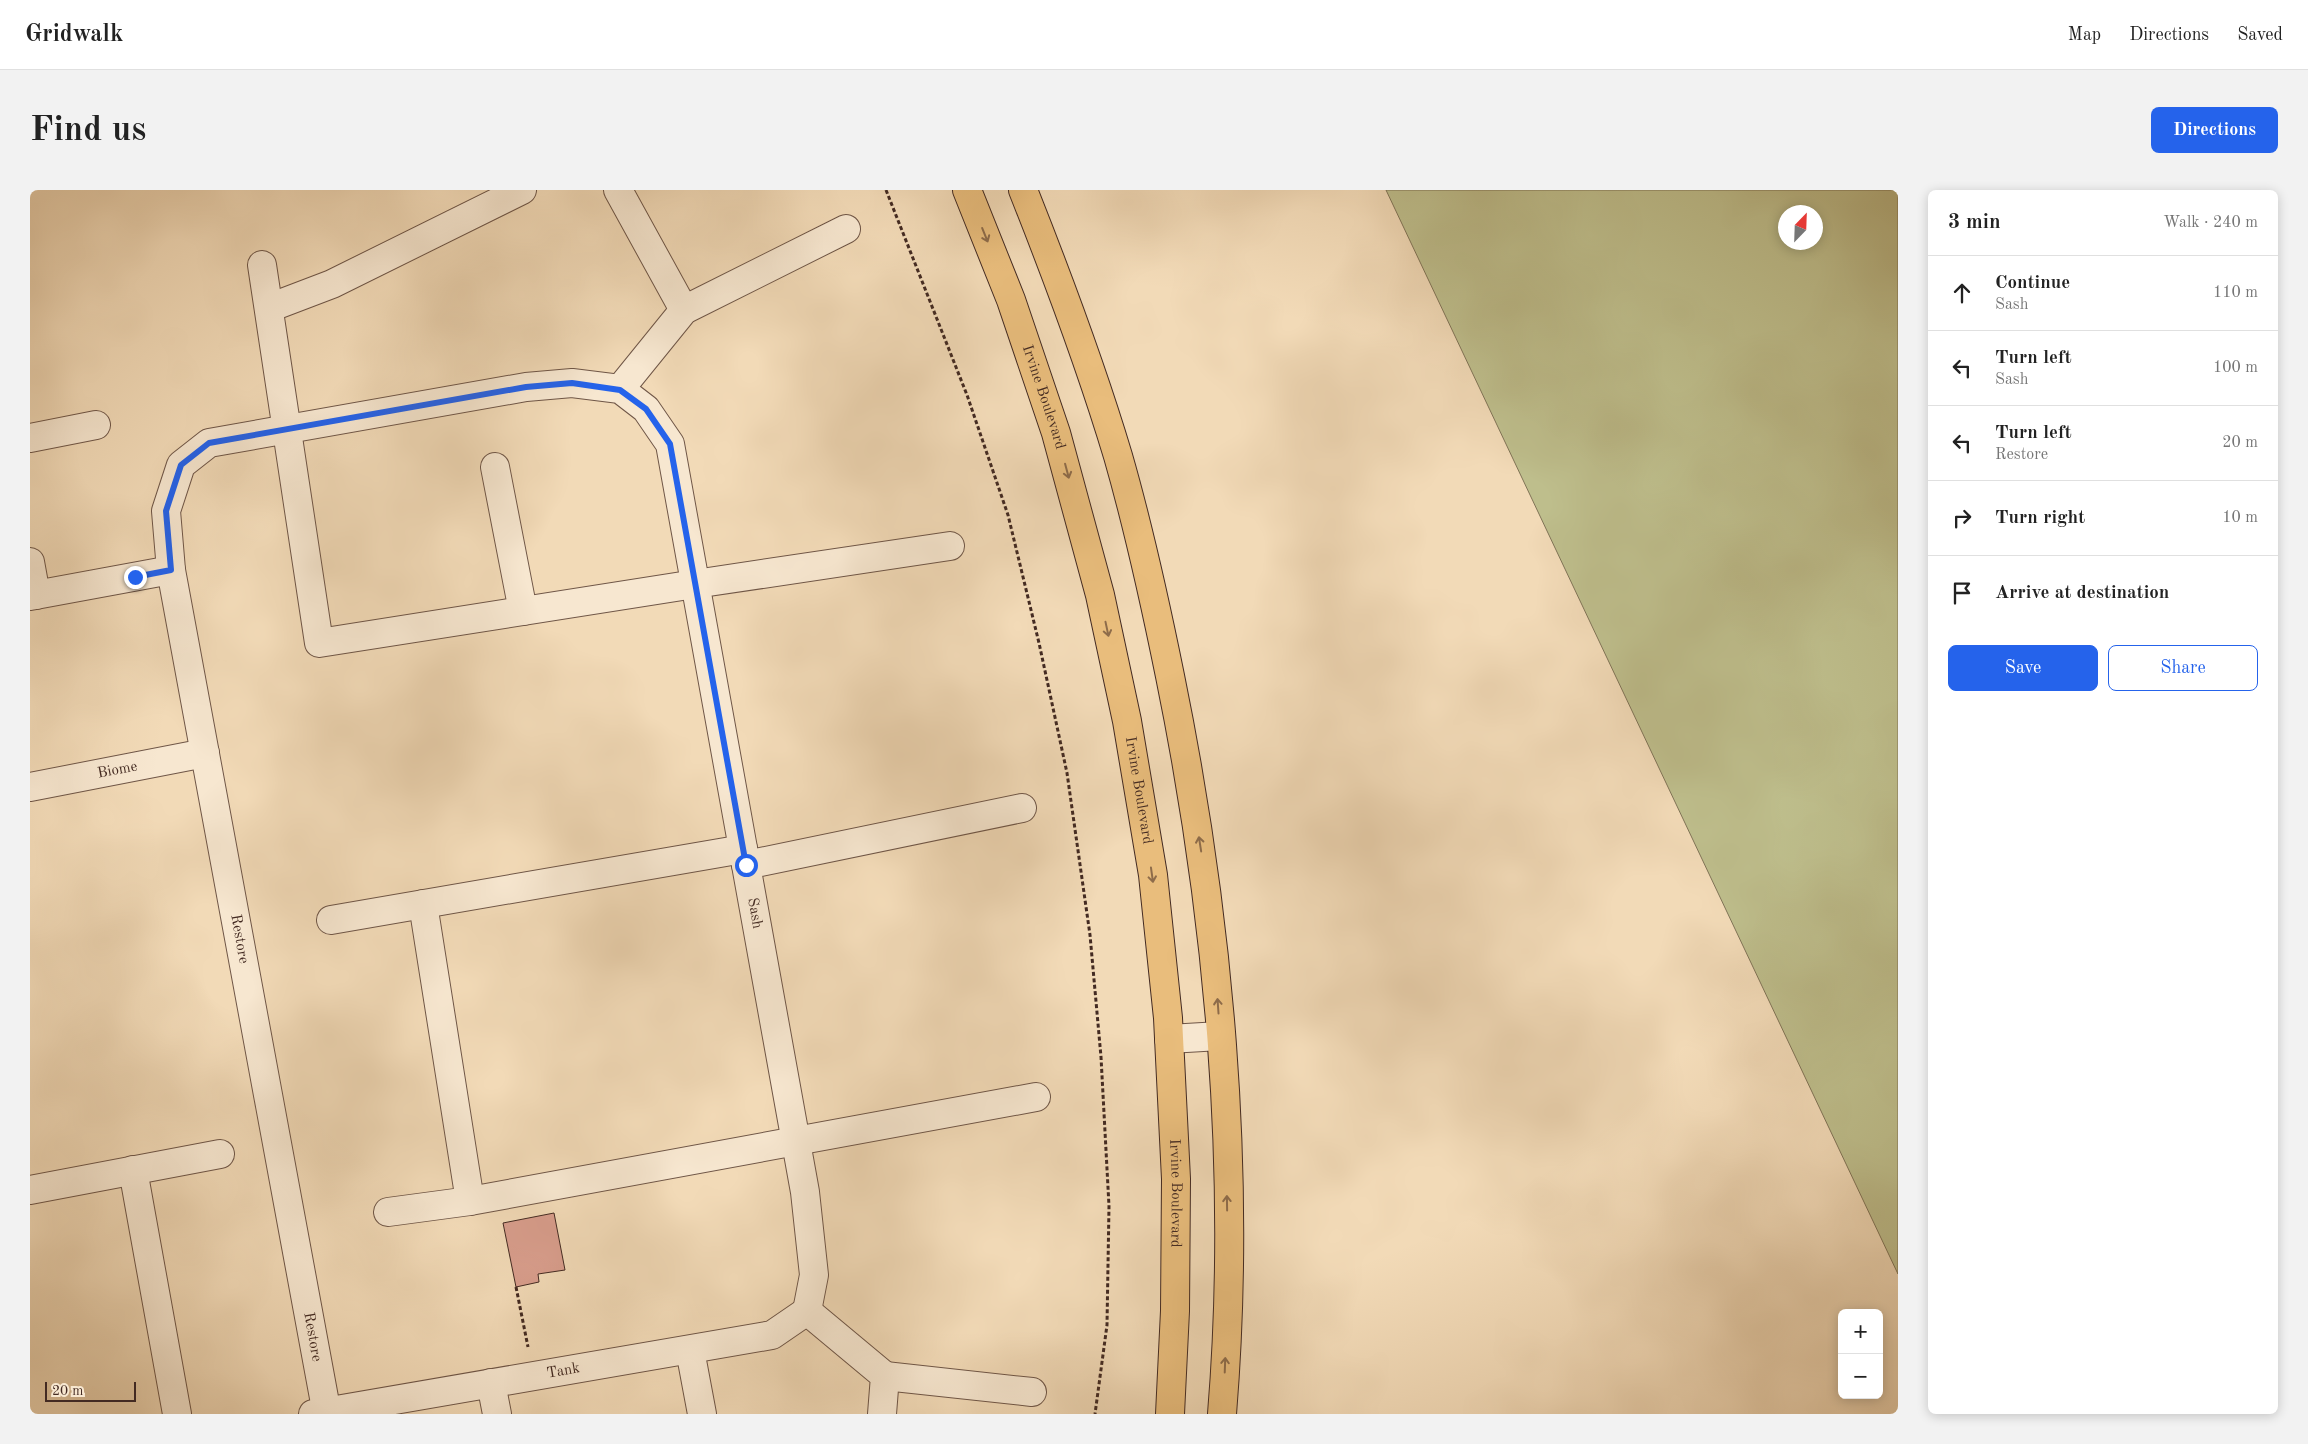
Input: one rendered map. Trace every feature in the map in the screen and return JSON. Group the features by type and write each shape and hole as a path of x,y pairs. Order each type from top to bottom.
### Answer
{"main road":[{"name":"Irvine Boulevard","path":"967,190 1011,300 1056,433 1100,595 1127,720 1153,875 1169,1039 1176,1179 1175,1311 1170,1414"},
{"path":"1023,190 1064,293 1118,456 1140,536 1187,760 1205,881 1226,1121 1228,1276 1222,1414"}],"street":[{"path":"269,308 332,284 522,190"},
{"path":"618,190 684,310"},
{"path":"620,390 684,310 846,228"},
{"path":"262,265 319,643 950,546"},
{"name":"Sash","path":"181,465 209,443 526,387 572,383 620,390 646,409 670,444 805,1192 814,1275 807,1311"},
{"path":"30,438 96,425"},
{"name":"Restore","path":"181,465 166,511 171,570 322,1413"},
{"path":"495,467 523,611"},
{"path":"30,562 33,595 171,570"},
{"name":"Biome","path":"30,787 205,753"},
{"path":"331,920 423,904 744,857 1022,808"},
{"path":"423,904 470,1201"},
{"path":"1169,1039 1220,1036"},
{"path":"388,1212 470,1201 1036,1097"},
{"path":"30,1190 220,1154"},
{"path":"132,1170 177,1414"},
{"path":"807,1311 886,1376 1032,1392"},
{"name":"Tank","path":"322,1413 772,1335 807,1311"},
{"path":"690,1350 702,1414"},
{"path":"882,1414 886,1376"},
{"path":"491,1383 497,1414"}],"path":[{"path":"516,1287 533,1375"}],"green space":[{"path":"1386,190 1898,190 1898,1274"}],"building":[{"path":"554,1213 565,1270 538,1274 539,1282 516,1287 503,1223"}],"route":[{"path":"135,577 171,570 166,511 181,465 209,443 526,387 572,383 620,390 646,409 670,444 746,865"}]}
